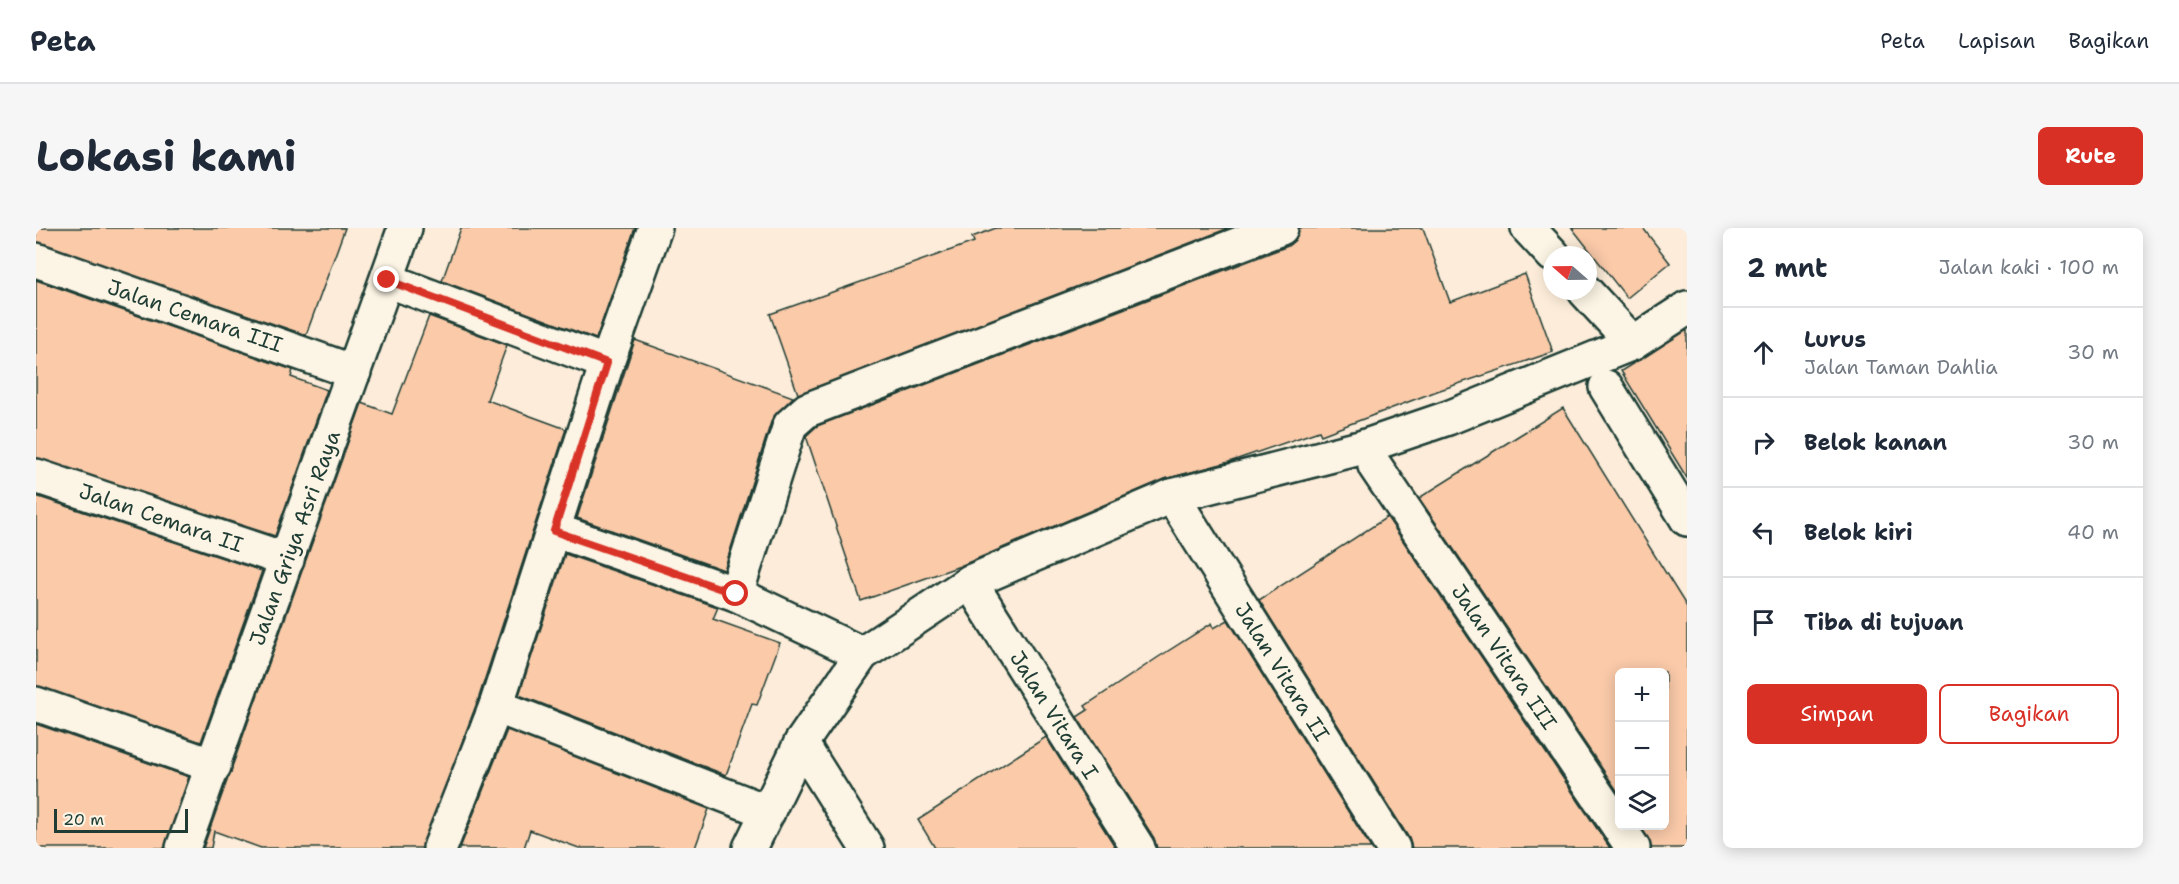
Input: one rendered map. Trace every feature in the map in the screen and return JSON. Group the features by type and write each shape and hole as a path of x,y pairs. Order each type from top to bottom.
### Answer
{"street":[{"name":"Jalan Griya Asri Raya","path":"183,848 405,228"},
{"path":"440,848 496,706 607,363 655,228"},
{"path":"736,594 790,425 807,410 1281,228"},
{"path":"1528,228 1544,246"},
{"name":"Jalan Cemara III","path":"36,260 354,372"},
{"path":"387,280 607,363"},
{"path":"1593,300 1633,343"},
{"path":"750,848 801,743 862,654 969,582 1172,496 1360,448 1448,418 1633,343 1687,308"},
{"path":"1606,387 1687,519"},
{"name":"Jalan Vitara III","path":"1375,466 1633,848"},
{"name":"Jalan Cemara II","path":"36,476 287,560"},
{"name":"Jalan Vitara II","path":"1172,496 1393,848"},
{"path":"554,531 736,594 862,654"},
{"name":"Jalan Vitara I","path":"969,582 1138,848"},
{"path":"36,704 213,766"},
{"path":"496,706 768,812"},
{"path":"801,743 867,848"}],"building":[{"path":"36,228 345,228 306,335 36,242"},
{"path":"461,228 635,228 596,339 442,281"},
{"path":"996,228 1229,228 798,394 770,314 974,242 972,237"},
{"path":"1299,228 1423,228 1450,302 1525,274 1553,352 1437,391 1321,435 1319,431 1229,462 1165,479 960,566 861,601 806,436 817,426 1288,246 1296,239"},
{"path":"1572,228 1643,228 1670,263 1627,298 1597,260 1597,246 1586,246"},
{"path":"36,280 293,370 291,377 327,390 275,536 36,458"},
{"path":"429,316 507,345 487,400 566,429 478,700 422,848 261,848 214,831 211,848 203,848 362,403 392,414"},
{"path":"1687,330 1687,478 1621,371"},
{"path":"635,340 793,397 772,419 724,570 577,518"},
{"path":"1563,408 1687,607 1687,848 1652,848 1643,830 1669,830 1669,668 1615,668 1615,788 1419,498"},
{"path":"36,496 262,571 201,742 36,686"},
{"path":"1387,517 1610,848 1412,848 1409,838 1259,600"},
{"path":"565,554 718,607 713,619 780,643 757,705 752,704 726,775 519,695"},
{"path":"1228,620 1371,848 1157,848 1154,838 1077,717 1088,710 1085,706 1157,658 1212,623 1214,628"},
{"path":"36,724 189,777 165,848 36,848"},
{"path":"507,730 709,809 695,848 579,848 530,830 524,848 460,848"},
{"path":"1046,737 1116,848 935,848 918,820"}],"route":[{"path":"387,280 607,363 554,531 736,594"}]}
